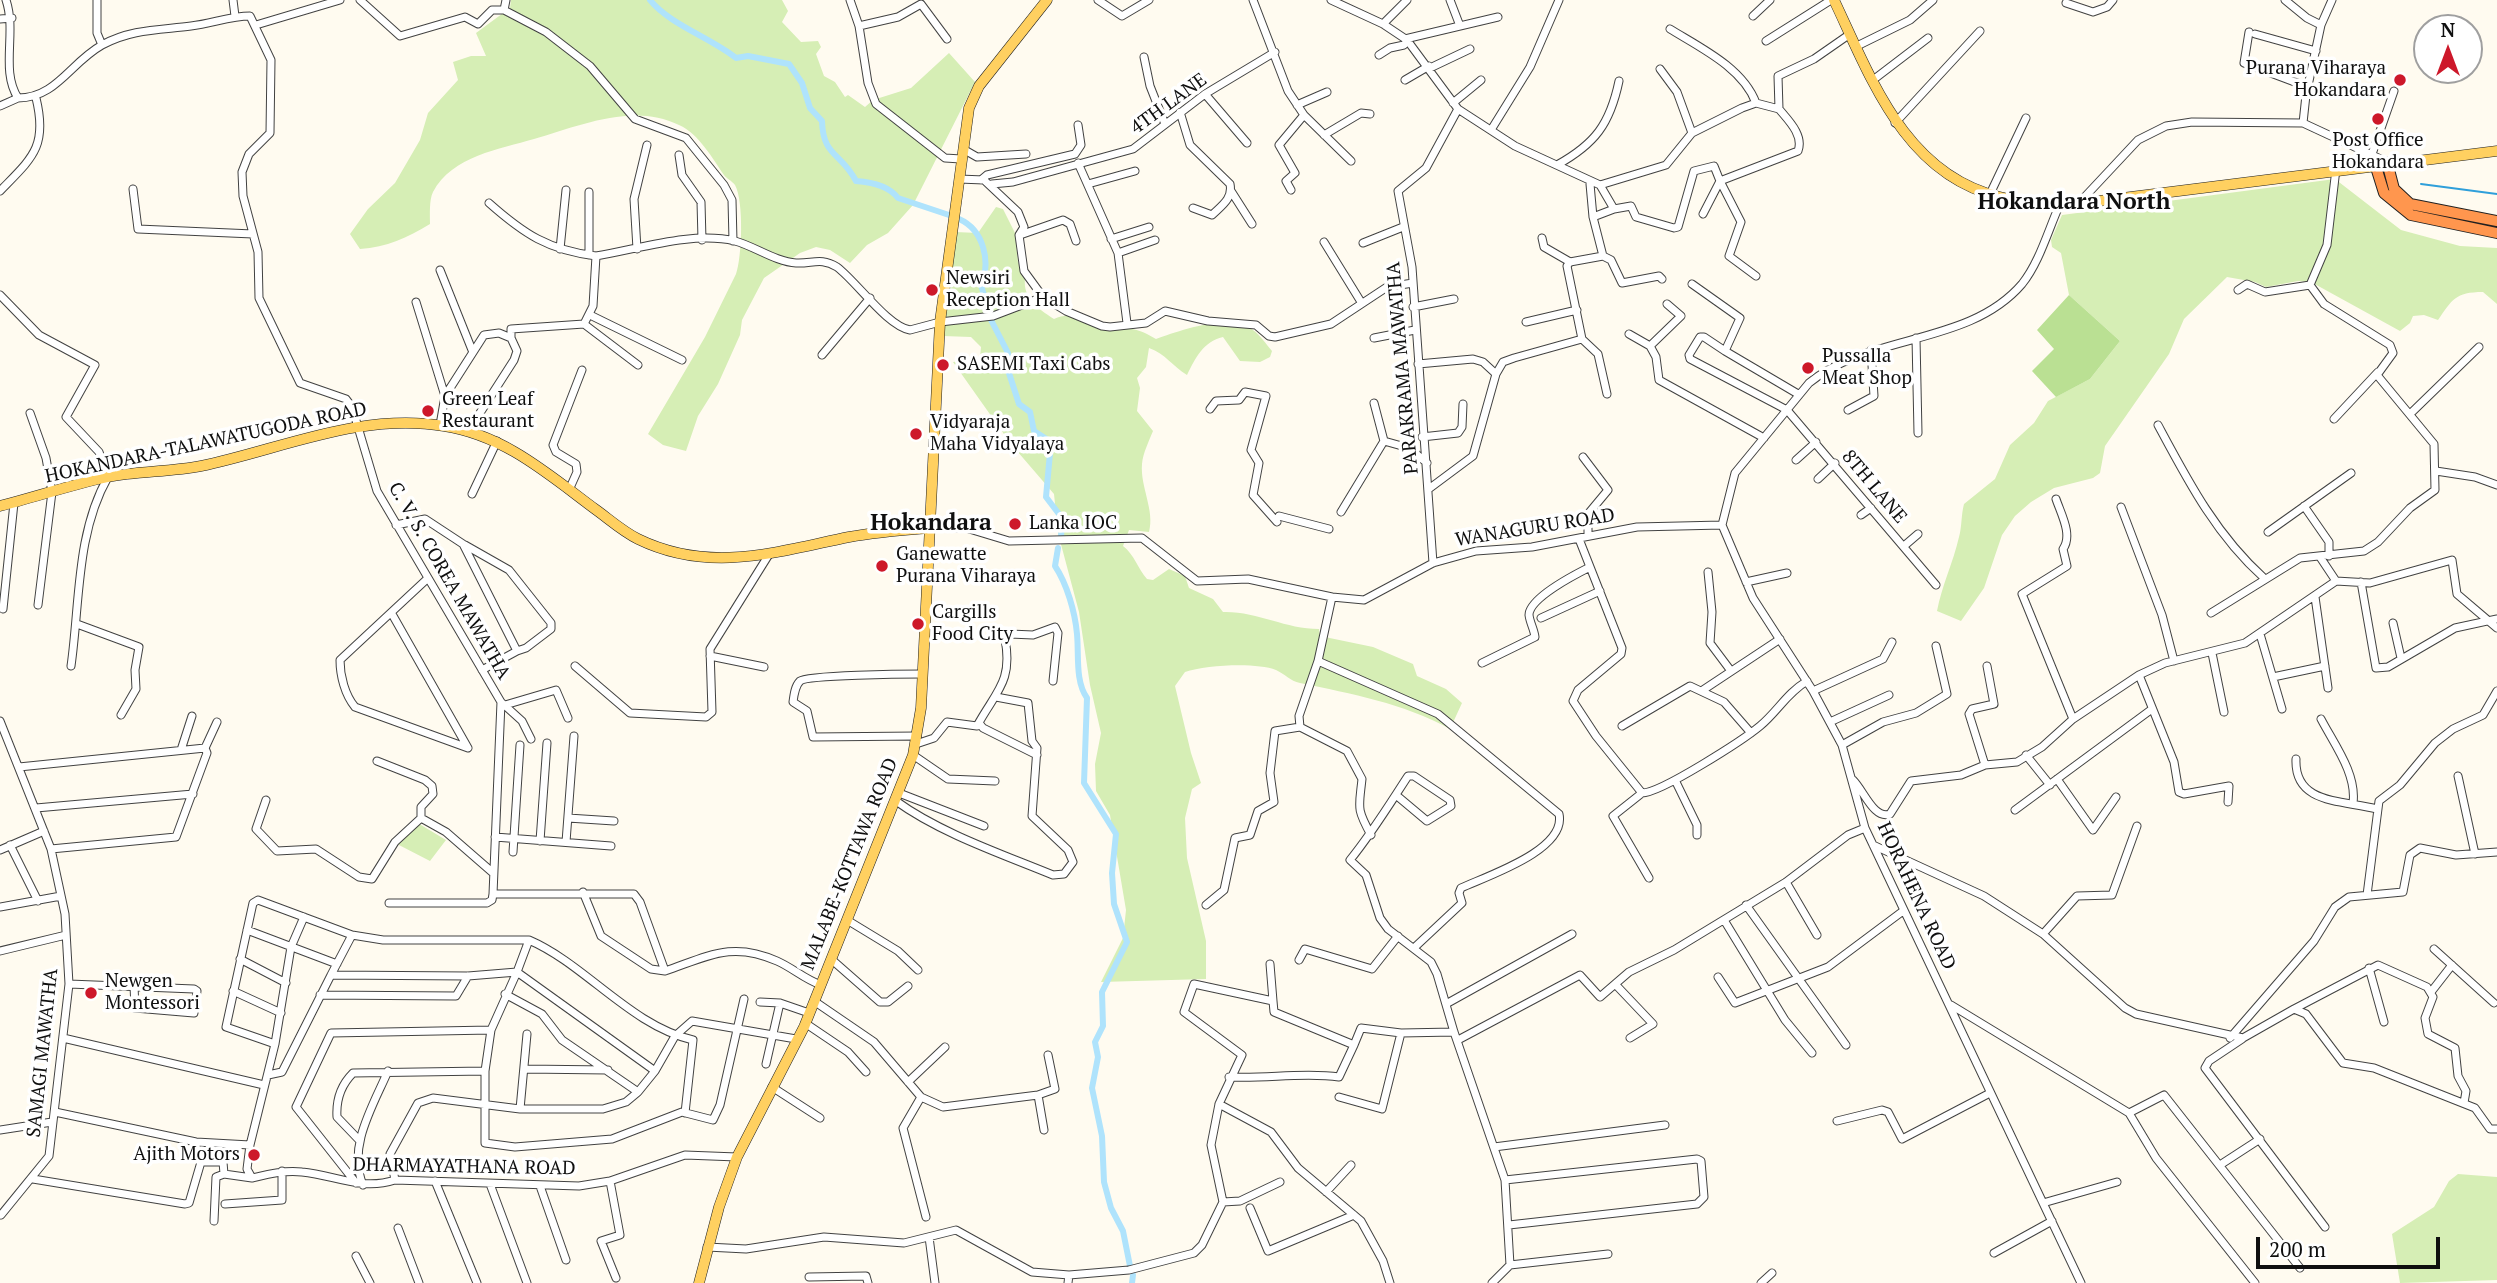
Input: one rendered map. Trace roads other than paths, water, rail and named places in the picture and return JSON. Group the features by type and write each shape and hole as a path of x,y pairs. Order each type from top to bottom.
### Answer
{"highway":[{"path":"2374,159 2384,193 2411,215 2497,233"},
{"path":"2387,162 2394,188 2410,204 2497,221"}],"main road":[{"name":"MALABE-KOTTAWA ROAD","path":"699,1283 707,1247 737,1157 807,1018 898,797 915,745 923,674 940,322 970,108 979,86 1047,0"},
{"path":"1833,0 1895,123 1926,159 1969,186 1990,194 2059,206 2336,169 2374,159 2387,162 2497,151"},
{"name":"HOKANDARA-TALAWATUGODA ROAD","path":"0,506 108,477 202,466 359,427 391,424 440,425 468,430 497,441 627,533 676,553 709,559 768,556 852,537 928,528"}],"street":[{"path":"6,0 12,18 10,42 3,70 18,99"},
{"path":"97,0 97,33 102,45"},
{"path":"233,0 235,16"},
{"path":"0,106 18,99 36,98 57,86 66,72 102,45 144,29 193,26 235,16 250,16 256,25 340,0"},
{"path":"360,0 400,36 465,17 478,24 492,10 504,10 546,32 590,66 635,119 686,138 732,200 733,241"},
{"path":"504,10 506,0"},
{"path":"850,0 859,26 868,83 876,104 945,158 962,154 977,157 1026,154"},
{"path":"1098,0 1122,16 1149,0"},
{"path":"1253,0 1275,52 1283,79 1297,105 1351,161"},
{"path":"1331,0 1383,24 1406,39 1430,67 1455,106 1515,146 1590,184 1600,185 1666,165 1692,133 1756,103 1779,109"},
{"path":"1383,24 1407,0"},
{"path":"1450,0 1460,26"},
{"path":"1491,130 1530,66 1559,0"},
{"path":"1753,16 1770,0"},
{"path":"1766,41 1833,0"},
{"path":"1857,46 1910,20 1933,0"},
{"path":"2066,3 2093,12 2107,7 2113,0"},
{"path":"2285,0 2286,4 2321,24"},
{"path":"2303,123 2321,24 2332,0"},
{"path":"859,26 898,17 921,4 947,38"},
{"path":"1406,39 1498,17"},
{"path":"0,19 12,18"},
{"name":"C. V. S. COREA MAWATHA","path":"256,25 271,60 270,133 249,154 242,172 243,195 258,253 258,298 293,374 300,383 346,399 359,427 377,491 503,704 522,721 531,739"},
{"path":"1670,29 1710,54 1749,85 1756,103"},
{"path":"1895,123 1980,31"},
{"path":"2308,87 2244,63 2252,33 2316,51"},
{"path":"1703,214 1720,181 1798,151 1801,144 1798,134 1779,109 1778,76 1814,59 1850,34"},
{"path":"1873,80 1928,37"},
{"path":"1378,55 1390,48 1404,45 1406,39"},
{"path":"0,43 10,42"},
{"path":"1405,80 1470,48"},
{"name":"4TH LANE","path":"992,184 1013,182 1133,149 1154,136 1165,124 1205,94 1275,52"},
{"path":"1144,57 1150,86 1165,124"},
{"path":"1660,69 1677,92 1692,133"},
{"path":"1455,106 1481,80"},
{"path":"1557,165 1593,140 1607,122 1619,81"},
{"path":"2079,203 2138,140 2166,126 2192,121 2303,123 2374,159 2394,90"},
{"path":"1297,105 1327,92"},
{"path":"1205,94 1247,143"},
{"path":"0,191 32,158 41,140 36,98"},
{"name":"PARAKRAMA MAWATHA","path":"1433,563 1430,488 1422,437 1413,283 1398,191 1426,168 1455,106"},
{"path":"1180,112 1190,145 1230,184 1231,191 1229,198 1212,215 1193,208"},
{"path":"1324,135 1361,113 1370,114"},
{"path":"1291,190 1286,181 1295,173 1279,145 1304,115"},
{"path":"1990,194 2026,118"},
{"path":"981,180 987,175 1076,154 1081,145 1078,125"},
{"path":"637,249 634,199 647,145"},
{"path":"679,155 682,175 701,202 702,240"},
{"path":"1078,163 1118,253 1127,323"},
{"path":"1593,217 1632,206 1636,217 1678,227 1688,200 1694,171 1714,166 1741,222 1730,256 1756,276"},
{"path":"2310,285 2327,245 2336,169"},
{"path":"1088,184 1135,171"},
{"path":"959,178 992,184 1018,212 1024,228 1019,235 1024,271 1043,296 1066,311 1102,326 1146,323 1165,311 1208,321 1256,325 1269,336 1275,337 1331,324 1387,287 1413,283"},
{"path":"1590,184 1593,217 1603,256"},
{"path":"1600,185 1615,209"},
{"path":"133,189 138,229 253,234"},
{"path":"560,249 566,190"},
{"path":"1231,191 1252,223"},
{"path":"584,324 590,314 593,255 589,192"},
{"path":"489,203 516,227 541,243 593,255 702,240 733,241 794,263 819,259 836,267 904,329 993,316 1043,296"},
{"path":"1722,525 1735,473 1798,394 1822,372 1871,350 1961,324 2011,294 2030,271 2059,206"},
{"path":"1019,235 1063,220 1070,223 1076,242"},
{"path":"1111,239 1149,227"},
{"path":"1363,243 1403,227"},
{"path":"1542,238 1544,247 1570,262 1603,256 1611,260 1622,283 1659,276 1662,279"},
{"path":"1118,253 1155,240"},
{"path":"1324,242 1361,302"},
{"path":"1570,262 1567,265 1582,339 1598,354 1606,394"},
{"path":"440,270 472,350"},
{"path":"1692,284 1740,318 1725,351 1798,394"},
{"path":"2238,290 2248,284 2265,292 2310,285"},
{"path":"2310,285 2324,304 2390,345 2393,353 2334,419"},
{"path":"0,295 39,335 95,365 68,409 66,417 99,452 108,477 95,501 88,528 71,666"},
{"path":"822,355 870,298"},
{"path":"1413,307 1454,299"},
{"path":"416,302 445,396"},
{"path":"1650,346 1681,316 1667,304"},
{"path":"1526,322 1577,310"},
{"path":"590,314 681,360"},
{"path":"468,430 514,360 517,351 511,338 511,329 516,327 584,324 638,365"},
{"path":"1374,338 1415,330"},
{"path":"440,425 445,396 484,335 499,333 511,338"},
{"path":"1629,334 1650,346 1656,357 1659,380 1764,438"},
{"name":"8TH LANE","path":"1725,351 1700,337 1689,355 1787,410 1835,463 1936,585"},
{"path":"1916,338 1918,433"},
{"path":"1430,488 1473,456 1496,374 1503,362 1582,339"},
{"path":"2410,414 2479,347"},
{"path":"1848,410 1874,396 1871,350"},
{"path":"1418,363 1474,359 1483,362 1496,374"},
{"path":"569,490 577,472 576,464 556,452 553,445 582,370"},
{"path":"2211,613 2301,558 2364,551 2378,542 2410,508 2435,490 2434,444 2377,375 2378,372"},
{"path":"1210,409 1216,401 1239,400 1249,391 1266,396 1251,450 1259,463 1253,495 1278,519 1329,529"},
{"path":"1341,512 1384,441 1374,403"},
{"path":"1422,437 1458,433 1462,427 1463,404"},
{"path":"30,413 46,458 52,492 38,605"},
{"path":"2158,425 2188,482 2217,527 2235,552 2264,579"},
{"path":"472,494 497,441"},
{"path":"1384,441 1409,448 1427,463"},
{"path":"1796,460 1816,442"},
{"path":"1583,457 1608,485 1608,490 1588,514 1588,536"},
{"path":"1818,479 1835,463"},
{"path":"2436,471 2475,477 2497,485"},
{"path":"2268,532 2351,473"},
{"path":"2056,499 2067,532 2068,542 2063,549 2067,566 2022,594 2073,719"},
{"path":"3,609 14,503"},
{"path":"2304,506 2329,542 2329,556"},
{"path":"2121,507 2162,615 2174,662"},
{"path":"1861,515 1871,508"},
{"path":"396,525 425,519 509,570 551,623 551,629 526,648 517,650 482,670"},
{"name":"WANAGURU ROAD","path":"928,528 966,528 1009,541 1142,538 1197,580 1248,579 1332,597 1370,598 1433,563 1476,551 1532,547 1637,527 1722,525"},
{"name":"HORAHENA ROAD","path":"1722,525 1746,582 1814,691 1842,745 1865,828 2081,1283"},
{"path":"1904,546 1919,534"},
{"path":"1579,539 1622,648 1622,654 1578,690 1573,701 1596,736 1642,793"},
{"path":"463,544 517,650"},
{"path":"575,666 630,713 706,717 712,712 710,649 768,556"},
{"path":"2320,557 2336,581"},
{"path":"1850,778 1878,814 1890,814 1911,781 1961,775 1985,765 2010,765 2042,747 2073,719 2138,675 2174,662 2245,643 2336,581 2370,583 2452,560 2456,594 2494,619 2497,628"},
{"path":"1482,663 1535,637 1530,617 1532,608 1568,577 1590,567"},
{"path":"1708,572 1712,612 1710,643 1731,671"},
{"path":"1746,582 1787,573"},
{"path":"392,614 468,748 355,707 349,699 340,660 427,579"},
{"path":"2361,582 2376,668 2388,667 2455,628 2494,619"},
{"path":"1541,618 1600,591"},
{"path":"1300,727 1299,716 1318,661 1332,597"},
{"path":"2315,597 2328,688"},
{"path":"2393,623 2401,658"},
{"path":"77,624 139,647 135,670 136,689 121,715"},
{"path":"923,674 882,673 842,678 809,676 800,681 794,692 793,702 807,711 813,737 821,740 844,735 915,745 934,738 947,722 977,726 1008,672 1005,639 1010,634 1033,635 1055,627 1058,633 1052,681"},
{"path":"2260,634 2282,709"},
{"path":"1703,690 1780,639"},
{"path":"1814,691 1883,659 1892,642"},
{"path":"1842,745 1883,722 1916,713 1947,694 1936,646"},
{"path":"2212,653 2224,712"},
{"path":"710,656 764,667"},
{"path":"1318,661 1438,714 1559,814 1559,826 1541,850 1461,888 1459,893 1462,903 1415,947"},
{"path":"1985,765 1969,714 1972,709 1994,704 1987,666"},
{"path":"2273,677 2325,666"},
{"path":"2138,675 2174,762 2179,792 2184,794 2229,786 2228,802"},
{"path":"1649,878 1613,816 1642,793 1675,780 1751,733 1793,689 1807,681"},
{"path":"1622,726 1690,686 1724,702 1751,733"},
{"path":"389,903 487,903 492,900 503,704 556,690 568,718"},
{"path":"2367,895 2379,801 2400,785 2435,743 2453,729 2483,715 2497,691"},
{"path":"1830,722 1889,695"},
{"path":"898,797 914,814 1053,875 1064,874 1073,862 1068,850 1032,816 1037,755 1032,741 1028,703 996,697"},
{"path":"2015,810 2152,709"},
{"path":"181,750 192,716"},
{"path":"2321,719 2351,778 2355,789 2353,803"},
{"name":"SAMAGI MAWATHA","path":"0,721 51,849 61,897 69,984 49,1156 33,1179 1,1215"},
{"path":"51,849 172,839 179,832 207,753 205,748 217,722"},
{"path":"979,723 983,729 1037,755"},
{"path":"1206,905 1224,890 1235,838 1250,835 1258,811 1274,802 1270,773 1275,731 1300,727 1347,751 1362,779 1357,797 1360,815 1371,835"},
{"path":"566,842 574,736"},
{"path":"540,841 547,743"},
{"path":"513,852 520,745"},
{"path":"915,745 948,779 995,781"},
{"path":"19,766 205,748"},
{"path":"2026,755 2054,782 2093,830 2116,797"},
{"path":"2296,759 2296,775 2305,790 2315,796 2376,809"},
{"path":"266,800 256,829 277,851 316,849 359,877 372,880 395,842 421,818 421,807 433,794 432,786 377,761"},
{"path":"1395,795 1427,821 1451,806 1450,800 1414,776 1408,776 1395,795 1371,835 1350,860 1370,882 1380,918 1398,936 1432,962 1505,1180 1510,1265"},
{"path":"2458,776 2475,854"},
{"path":"1675,780 1697,825 1697,835"},
{"path":"36,808 192,794"},
{"path":"898,797 984,826"},
{"path":"421,818 446,832 492,872"},
{"path":"568,818 614,821"},
{"path":"2043,934 2077,896 2112,895 2137,826"},
{"path":"1458,1041 1580,975 1600,997 1629,972 1674,950 1724,920 1786,882 1847,835 1865,828"},
{"path":"0,850 44,831"},
{"path":"495,838 611,846"},
{"path":"10,845 38,901"},
{"path":"1873,845 1984,897 2043,934 2124,1008 2231,1038 2243,1038"},
{"path":"2231,1038 2314,941 2335,907 2349,897 2403,892 2410,855 2420,848 2456,855 2497,852"},
{"path":"1786,882 1817,935"},
{"path":"583,892 601,936 651,969 665,971 723,950 750,951 780,962 803,978 821,985"},
{"path":"493,894 634,894 640,902 665,971"},
{"path":"0,908 61,897"},
{"path":"275,1044 226,1027 253,903 258,900 352,935 383,940 528,940 547,948 599,988 675,1035 693,1040 685,1113"},
{"path":"1746,905 1846,1045"},
{"path":"1718,977 1735,1003 1828,967 1903,911"},
{"path":"253,1178 247,1169 250,1145 275,1044 291,947 304,917"},
{"path":"848,920 898,951 918,970"},
{"path":"1724,920 1785,1020 1812,1053"},
{"path":"247,930 337,964"},
{"path":"1446,1004 1572,934"},
{"path":"0,951 66,935"},
{"path":"268,1075 282,1072 352,935"},
{"path":"1299,960 1305,949 1372,969 1398,936"},
{"path":"528,940 491,1030 485,1071 485,1143 515,1147 612,1139 685,1113 713,1121 720,1105 744,999"},
{"path":"2434,949 2494,1003"},
{"path":"240,959 286,982"},
{"path":"831,959 886,1004 908,986"},
{"path":"1270,964 1275,1012 1354,1045"},
{"path":"2431,992 2452,965"},
{"path":"2325,1227 2205,1068 2209,1061 2243,1038 2369,968 2386,966 2431,992 2433,997 2425,1026 2428,1034 2455,1048 2458,1076 2466,1091 2464,1103"},
{"path":"2369,968 2384,1022"},
{"path":"331,975 468,976 517,972 655,1070"},
{"path":"320,995 456,996 468,976"},
{"path":"69,984 134,986 197,991 194,1013 138,1009 134,1003 134,986"},
{"path":"707,1247 746,1249 824,1237 904,1243 956,1230 1032,1272 1069,1279 1129,1270 1194,1253 1202,1245 1223,1202 1211,1145 1219,1104 1229,1077 1242,1055 1184,1012 1194,984 1273,1001"},
{"path":"1615,984 1653,1024 1630,1038"},
{"path":"233,991 281,1013"},
{"path":"505,995 541,1014 562,1040 638,1092"},
{"path":"814,1001 874,1042 921,1097 943,1107 1038,1095 1055,1088 1048,1055"},
{"path":"760,1002 780,1003 807,1018 848,1052 866,1072"},
{"path":"766,1064 780,1003"},
{"path":"1951,1005 2129,1114 2156,1158 2255,1283"},
{"path":"2294,1009 2306,1014 2343,1063 2374,1068 2464,1103 2475,1108 2490,1129 2497,1129"},
{"path":"395,1180 390,1154 418,1103 433,1098 486,1102 520,1109 603,1109 626,1101 638,1092 655,1070 675,1035 692,1021 796,1039"},
{"path":"1229,1077 1301,1077 1314,1074 1339,1077 1361,1028 1401,1033 1454,1032"},
{"path":"359,1184 296,1107 331,1033 491,1030"},
{"path":"1339,1097 1382,1109 1401,1033"},
{"path":"520,1109 527,1034"},
{"path":"63,1038 264,1085"},
{"path":"908,1082 945,1046"},
{"path":"525,1069 608,1070"},
{"path":"359,1184 356,1167 360,1141 388,1071"},
{"path":"360,1141 337,1117 337,1102 353,1073 485,1071"},
{"path":"772,1087 820,1118"},
{"path":"1837,1121 1882,1110 1888,1112 1902,1139 1990,1093"},
{"path":"1038,1095 1044,1130"},
{"path":"2129,1114 2164,1095 2300,1268"},
{"path":"921,1097 905,1119 903,1128 926,1217"},
{"path":"1219,1104 1271,1132 1298,1168 1361,1221 1390,1283"},
{"path":"55,1112 196,1142 250,1145"},
{"path":"0,1130 52,1122"},
{"path":"1494,1147 1665,1125"},
{"path":"2220,1165 2260,1139"},
{"name":"DHARMAYATHANA ROAD","path":"253,1178 282,1171 305,1172 378,1186 395,1180 579,1186 610,1181 685,1155 737,1157"},
{"path":"1505,1180 1697,1158 1702,1161 1704,1197 1698,1205 1509,1225"},
{"path":"33,1179 186,1205 189,1203 201,1162 223,1163 224,1174"},
{"path":"1326,1192 1351,1165"},
{"path":"225,1204 282,1200 282,1171"},
{"path":"214,1221 216,1177 224,1174 253,1178"},
{"path":"435,1181 477,1283"},
{"path":"610,1181 620,1235 601,1241 616,1278"},
{"path":"1223,1202 1240,1201 1280,1182"},
{"path":"2043,1203 2117,1182"},
{"path":"490,1184 527,1283"},
{"path":"540,1186 566,1260"},
{"path":"1250,1208 1268,1251 1354,1216"},
{"path":"1994,1253 2052,1222"},
{"path":"398,1228 419,1283"},
{"path":"929,1237 935,1283"},
{"path":"1492,1283 1510,1265 1608,1254"},
{"path":"356,1256 370,1283"},
{"path":"1761,1283 1772,1273"},
{"path":"809,1277 866,1276 867,1283"}],"waterway":[{"path":"650,0 679,24 736,58 748,56 789,64 802,83 810,108 822,121 829,148 856,181 879,185 898,198 949,215"},
{"path":"2421,184 2497,194"},
{"path":"959,219 968,224 983,247 985,267 981,285 989,312"},
{"path":"990,318 1008,353 1007,367 1019,404 1030,412 1034,431 1051,442 1046,497 1062,518 1061,538"},
{"path":"1058,548 1055,566 1067,590 1072,608 1077,634 1079,676 1087,698 1084,783 1116,834 1112,873 1114,904 1127,942 1102,992 1103,1026 1095,1042 1098,1057 1092,1088 1102,1136 1104,1182 1111,1208 1123,1231 1130,1266"},
{"path":"1132,1283 1133,1275"}],"place":[{"name":"Purana Viharaya Hokandara","path":"2400,80"},
{"name":"Post Office Hokandara","path":"2378,119"},
{"name":"Newsiri Reception Hall","path":"932,290"},
{"name":"SASEMI Taxi Cabs","path":"943,365"},
{"name":"Pussalla Meat Shop","path":"1808,368"},
{"name":"Green Leaf Restaurant","path":"428,411"},
{"name":"Vidyaraja Maha Vidyalaya","path":"916,434"},
{"name":"Lanka IOC","path":"1015,524"},
{"name":"Ganewatte Purana Viharaya","path":"882,566"},
{"name":"Cargills Food City","path":"918,624"},
{"name":"Newgen Montessori","path":"91,993"},
{"name":"Ajith Motors","path":"254,1155"}],"district":[{"name":"Hokandara North","path":"2074,202"},
{"name":"Hokandara","path":"931,523"}]}
